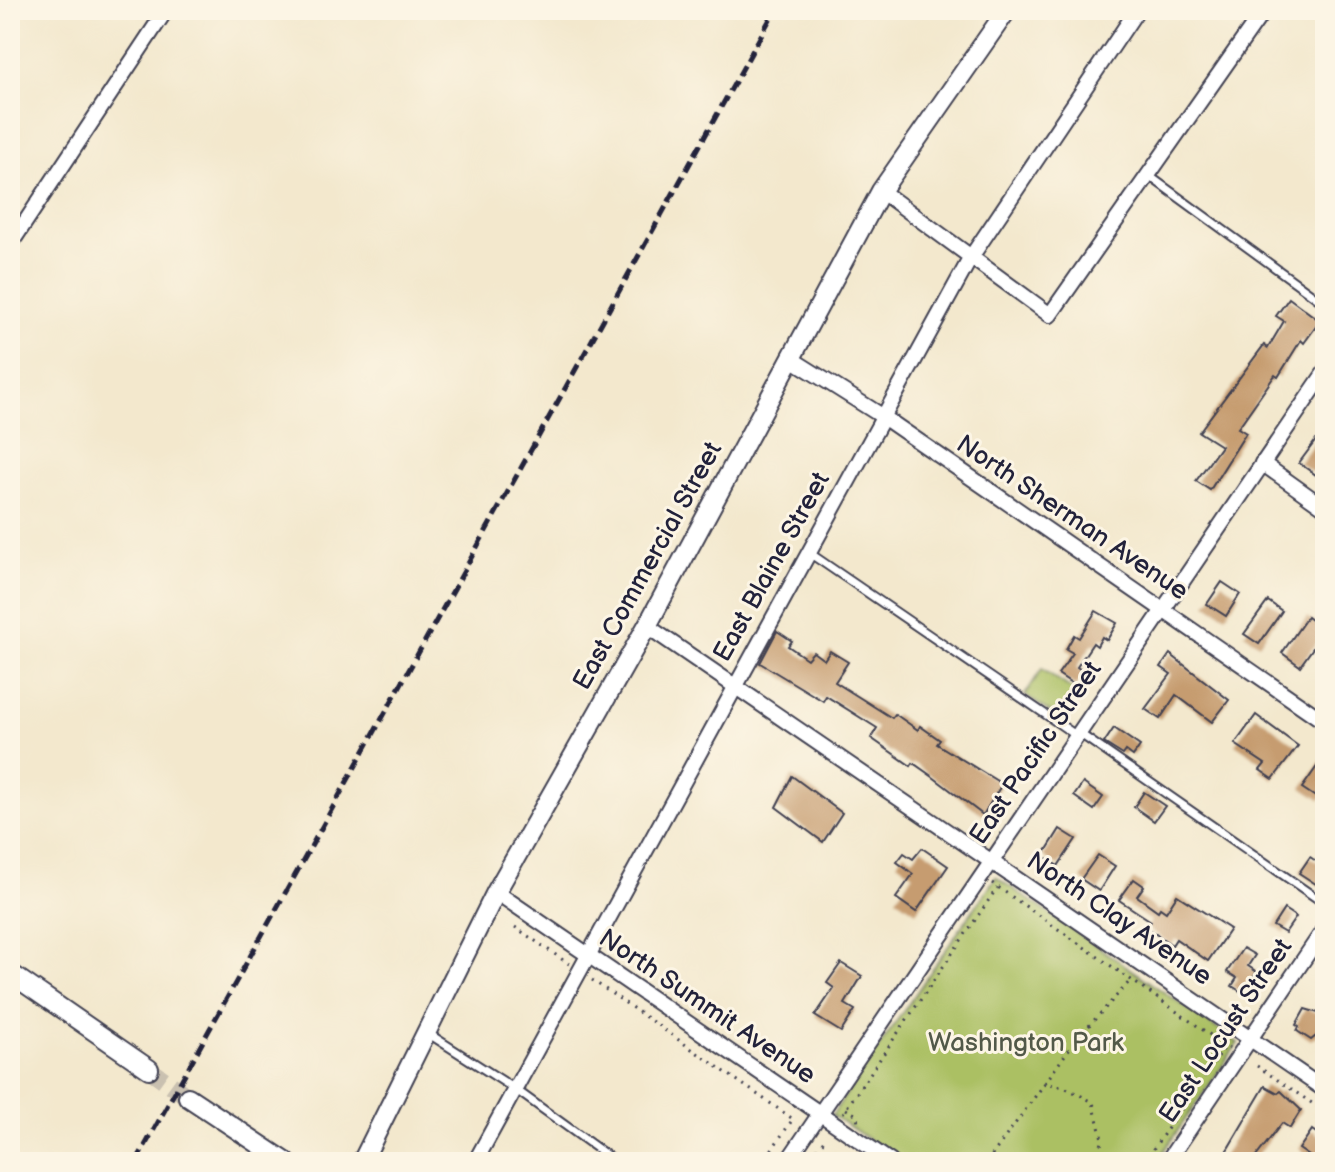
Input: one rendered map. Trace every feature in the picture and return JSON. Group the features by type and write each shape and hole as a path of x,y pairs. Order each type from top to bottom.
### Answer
{"street":[{"path":"10,245 166,10"},
{"name":"East Commercial Street","path":"362,1162 424,1031 496,892 647,626 881,191 1007,10"},
{"name":"East Blaine Street","path":"475,1162 971,257 1137,10"},
{"path":"881,191 1050,315 1264,10"},
{"name":"North Sherman Avenue","path":"790,358 882,416 1325,722"},
{"name":"East Pacific Street","path":"787,1162 1325,372"},
{"path":"1262,463 1325,508"},
{"name":"North Clay Avenue","path":"647,626 1325,1090"},
{"name":"North Summit Avenue","path":"496,892 891,1162"},
{"name":"East Locust Street","path":"1167,1162 1325,928"},
{"path":"10,973 149,1069"},
{"path":"188,1097 286,1162"}],"lane":[{"path":"1148,175 1325,304"},
{"path":"808,552 1325,904"},
{"path":"424,1031 515,1089 616,1162"}],"path":[{"path":"840,1117 1001,881"},
{"path":"992,883 1233,1050"},
{"path":"515,927 793,1119 763,1162"},
{"path":"987,1162 1103,1008 1132,979"},
{"path":"1144,1162 1231,1038"},
{"path":"1257,1066 1325,1112"},
{"path":"1045,1083 1064,1087 1093,1102 1102,1139 1099,1162"},
{"path":"808,1162 824,1140"}],"green space":[{"path":"1042,669 1079,694 1061,720 1025,695"},
{"name":"Washington Park","path":"996,877 1238,1043 1156,1162 903,1162 832,1115"}],"building":[{"path":"1289,298 1320,321 1304,343 1301,340 1278,377 1275,375 1238,428 1246,433 1210,490 1196,481 1221,446 1199,432 1264,345 1268,348 1284,321 1276,316"},
{"path":"1325,428 1325,462 1316,475 1299,463"},
{"path":"1222,582 1240,594 1226,616 1207,604"},
{"path":"1268,601 1282,611 1259,644 1244,634"},
{"path":"1096,611 1117,623 1107,640 1102,637 1097,646 1093,643 1077,667 1085,673 1076,686 1058,674 1073,653 1066,649 1074,635 1079,638"},
{"path":"1307,617 1325,631 1300,666 1282,653"},
{"path":"777,631 792,641 788,646 807,659 813,652 824,660 830,651 848,662 835,682 892,718 895,714 918,730 920,726 940,740 937,744 1002,784 983,815 913,763 911,766 871,738 877,728 826,696 823,701 760,663"},
{"path":"1170,654 1229,700 1212,722 1176,695 1160,719 1145,709 1171,674 1161,667"},
{"path":"1256,715 1298,746 1273,779 1260,770 1265,764 1235,744"},
{"path":"1114,728 1140,746 1133,756 1126,751 1123,755 1104,743"},
{"path":"1325,755 1325,793 1320,800 1302,788"},
{"path":"792,776 842,813 823,842 776,807"},
{"path":"1083,783 1103,797 1094,810 1074,796"},
{"path":"1144,792 1165,806 1154,821 1134,807"},
{"path":"1060,829 1076,839 1058,866 1043,856"},
{"path":"922,848 948,866 916,912 896,898 913,874 897,862 904,853 913,859"},
{"path":"1098,855 1115,866 1099,891 1081,879"},
{"path":"1310,857 1325,867 1325,890 1299,873"},
{"path":"1134,879 1144,886 1137,896 1158,911 1160,908 1166,912 1177,895 1230,929 1208,961 1176,939 1172,945 1147,928 1151,921 1119,900"},
{"path":"1284,909 1296,917 1285,933 1273,926"},
{"path":"1243,948 1255,955 1248,966 1257,972 1243,993 1232,986 1237,978 1227,972"},
{"path":"841,963 862,976 845,1004 855,1010 841,1032 815,1016 834,988 827,983"},
{"path":"1305,1009 1325,1015 1325,1036 1320,1033 1311,1040 1297,1031 1299,1027 1296,1025"},
{"path":"1265,1086 1278,1093 1281,1091 1301,1110 1290,1128 1282,1123 1252,1162 1220,1162"},
{"path":"1312,1130 1325,1139 1325,1162 1318,1162 1299,1149"}],"tunnel":[{"path":"149,1069 188,1097"}],"railway":[{"path":"136,1162 775,10"}]}
